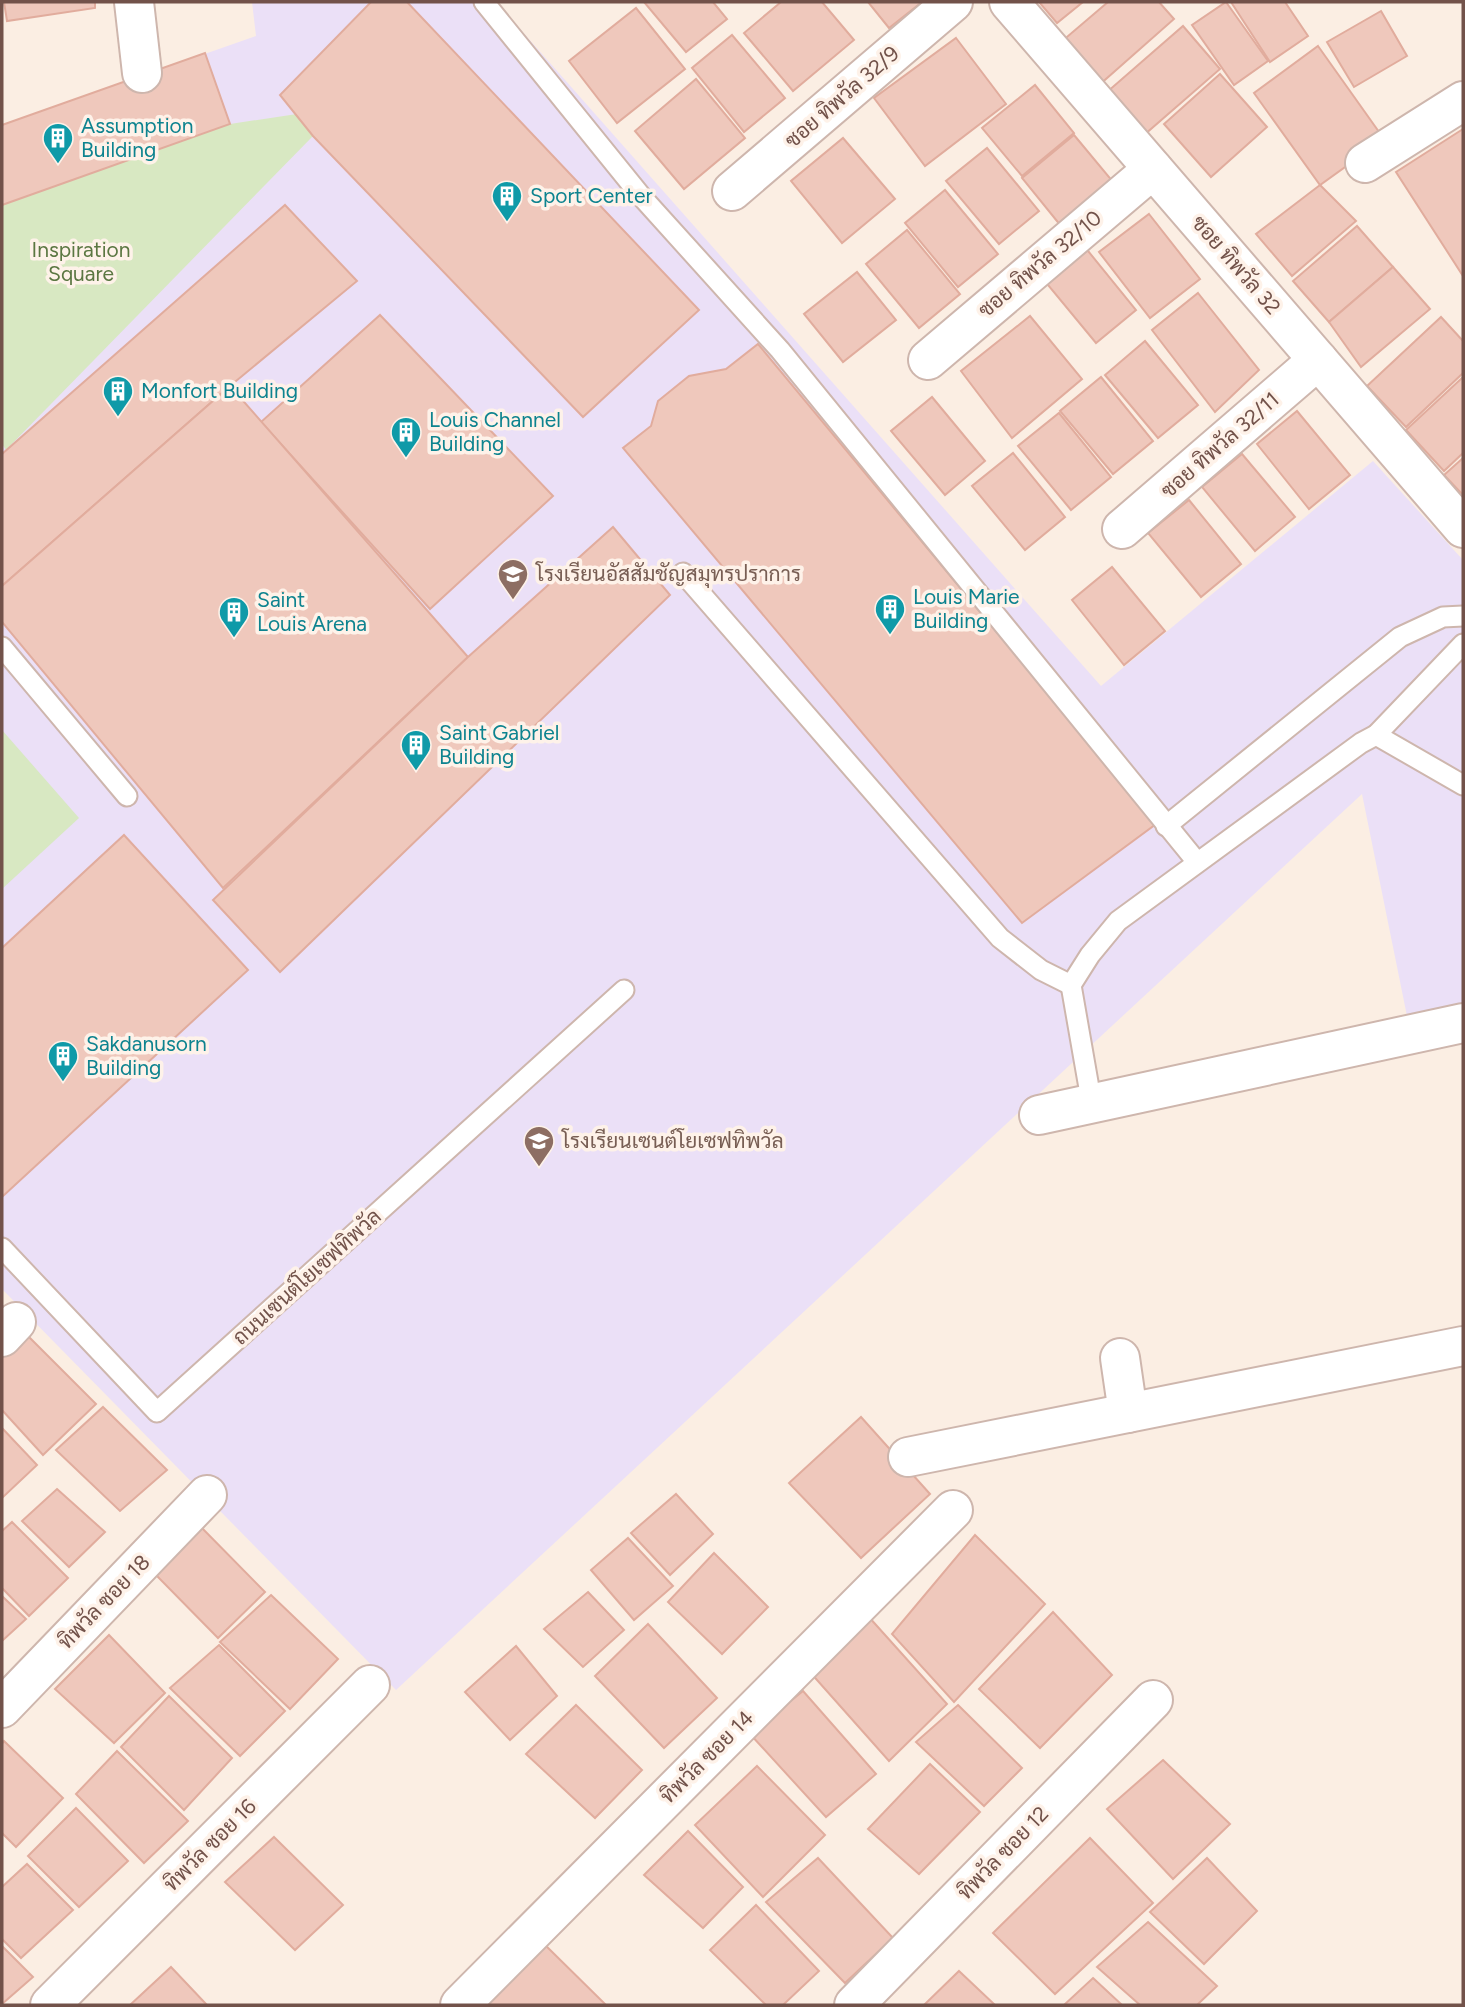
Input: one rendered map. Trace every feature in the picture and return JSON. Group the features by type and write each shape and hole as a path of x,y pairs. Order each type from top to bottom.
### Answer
{"street":[{"path":"134,2 142,74"},
{"name":"ซอย ทิพวัล 32/9","path":"732,191 953,2"},
{"name":"ซอย ทิพวัล 32","path":"1009,2 1463,528"},
{"path":"1365,163 1463,100"},
{"name":"ซอย ทิพวัล 32/10","path":"928,360 1153,169"},
{"name":"ซอย ทิพวัล 32/11","path":"1122,529 1318,360"},
{"path":"1039,1115 1463,1023"},
{"path":"908,1457 1463,1346"},
{"path":"1120,1358 1128,1413"},
{"name":"ทิพวัล ซอย 18","path":"2,1708 207,1495"},
{"name":"ทิพวัล ซอย 14","path":"460,2005 953,1510"},
{"name":"ทิพวัล ซอย 16","path":"50,2005 370,1685"},
{"name":"ทิพวัล ซอย 12","path":"854,2005 1153,1700"}],"lane":[{"path":"484,2 641,196 780,350 1197,862"},
{"path":"683,573 1000,938 1041,970 1071,985"},
{"path":"1166,826 1400,637 1443,617 1463,615"},
{"path":"1092,1105 1071,985 1090,955 1118,921 1360,743 1376,735 1463,644"},
{"path":"2,647 127,796"},
{"path":"1376,735 1463,785"},
{"name":"ถนนเซนต์โยเซฟทิพวัล","path":"2,1248 157,1412 624,990"}],"shaded area":[{"name":"โรงเรียนอัสสัมชัญสมุทรปราการ","path":"252,2 496,2 1101,686 1373,461 1463,560 1463,1007 1408,1021 1362,794 396,1690 2,1289 2,125 256,36"}],"green space":[{"name":"Inspiration Square","path":"297,114 313,136 6,450 2,444 2,205 230,124"},
{"path":"2,730 79,818 2,889"}],"building":[{"path":"4,2 95,2 95,8 7,21"},
{"name":"Sport Center","path":"371,2 407,2 699,310 583,417 313,136 280,95"},
{"path":"644,2 713,2 727,19 686,52"},
{"path":"781,2 822,2 854,40 793,91 744,33"},
{"path":"868,2 922,2 889,28"},
{"path":"1039,2 1083,2 1057,23"},
{"path":"1108,2 1159,2 1174,19 1098,86 1061,42"},
{"path":"1226,2 1268,61 1234,85 1192,25"},
{"path":"1231,2 1285,2 1308,36 1270,62"},
{"path":"636,8 685,69 617,123 569,61"},
{"path":"1381,11 1407,56 1354,87 1327,42"},
{"path":"1183,26 1220,69 1144,135 1107,92"},
{"path":"732,35 785,98 744,132 692,68"},
{"path":"956,38 1006,104 925,166 874,98"},
{"path":"1318,46 1384,139 1320,185 1254,93"},
{"name":"Assumption Building","path":"205,53 230,124 2,205 2,125"},
{"path":"1220,74 1267,127 1211,177 1164,124"},
{"path":"696,79 745,138 684,189 635,131"},
{"path":"1035,85 1074,133 1022,176 982,128"},
{"path":"1463,129 1463,276 1396,172"},
{"path":"1074,135 1114,183 1061,226 1022,178"},
{"path":"843,138 895,199 842,243 791,181"},
{"path":"987,148 1039,211 999,244 946,181"},
{"path":"1320,185 1356,221 1292,276 1256,234"},
{"path":"945,190 998,254 958,287 905,223"},
{"name":"Monfort Building","path":"285,205 357,281 230,386 2,586 2,454"},
{"path":"1149,214 1200,279 1150,318 1099,252"},
{"path":"1357,226 1393,267 1329,322 1293,281"},
{"path":"907,230 960,294 919,328 866,264"},
{"path":"1084,246 1136,310 1096,343 1043,279"},
{"path":"1393,267 1430,309 1361,367 1329,322"},
{"path":"857,272 896,320 843,362 804,314"},
{"path":"1198,293 1259,370 1215,412 1152,330"},
{"name":"Louis Channel Building","path":"380,315 553,496 430,609 261,422"},
{"path":"1030,316 1082,379 1012,438 961,371"},
{"path":"1441,317 1463,341 1463,373 1406,427 1367,386"},
{"path":"1145,341 1198,405 1158,438 1105,375"},
{"name":"Louis Marie Building","path":"758,344 1156,824 1022,923 623,448 651,426 658,401 689,376 726,369"},
{"path":"1101,377 1153,441 1113,474 1060,411"},
{"path":"1463,377 1463,453 1444,471 1406,430"},
{"name":"Saint Louis Arena","path":"230,386 468,657 223,888 2,622 2,586"},
{"path":"932,397 985,461 945,495 891,431"},
{"path":"1297,411 1350,475 1309,509 1257,444"},
{"path":"1059,413 1111,477 1071,510 1018,446"},
{"path":"1013,453 1065,517 1025,550 972,486"},
{"path":"1242,454 1295,517 1255,551 1202,487"},
{"path":"1463,458 1463,495 1444,475"},
{"path":"1189,500 1241,564 1201,597 1148,533"},
{"name":"Saint Gabriel Building","path":"613,527 670,595 280,972 213,900 468,657"},
{"path":"1112,567 1165,631 1124,665 1072,600"},
{"name":"Sakdanusorn Building","path":"124,835 248,970 2,1197 2,948"},
{"path":"25,1333 96,1404 43,1455 2,1410 2,1354"},
{"path":"103,1407 167,1470 120,1511 56,1450"},
{"path":"861,1417 930,1494 861,1558 789,1483"},
{"path":"2,1428 37,1465 2,1498"},
{"path":"57,1489 105,1532 69,1567 22,1521"},
{"path":"676,1494 713,1534 670,1575 631,1533"},
{"path":"12,1522 68,1578 29,1616 2,1588 2,1531"},
{"path":"199,1525 265,1592 218,1638 154,1573"},
{"path":"975,1535 1045,1604 954,1702 892,1634"},
{"path":"628,1538 673,1586 634,1620 591,1570"},
{"path":"714,1553 768,1607 722,1654 668,1602"},
{"path":"588,1592 624,1630 583,1667 544,1629"},
{"path":"271,1595 338,1659 290,1709 220,1642"},
{"path":"2,1596 26,1619 2,1641"},
{"path":"1053,1612 1112,1675 1040,1748 979,1689"},
{"path":"868,1616 947,1704 889,1761 809,1671"},
{"path":"648,1624 717,1698 664,1748 595,1676"},
{"path":"109,1635 165,1693 114,1743 55,1689"},
{"path":"219,1645 285,1711 240,1756 170,1688"},
{"path":"516,1646 557,1696 510,1740 465,1692"},
{"path":"803,1691 876,1774 826,1817 750,1734"},
{"path":"169,1696 232,1758 184,1810 121,1747"},
{"path":"576,1705 642,1770 595,1818 526,1754"},
{"path":"958,1705 1022,1768 984,1806 916,1742"},
{"path":"4,1741 63,1798 16,1847 2,1833"},
{"path":"117,1751 188,1821 144,1863 76,1794"},
{"path":"1163,1760 1230,1824 1173,1879 1107,1809"},
{"path":"930,1764 980,1812 919,1874 868,1829"},
{"path":"757,1766 825,1835 763,1897 695,1825"},
{"path":"76,1808 128,1861 79,1907 28,1856"},
{"path":"688,1831 743,1887 703,1928 644,1875"},
{"path":"274,1837 343,1905 295,1950 225,1882"},
{"path":"1090,1838 1153,1903 1055,1994 993,1933"},
{"path":"818,1858 893,1938 845,1983 766,1902"},
{"path":"1207,1858 1257,1911 1204,1964 1150,1912"},
{"path":"27,1864 73,1910 21,1958 2,1939 2,1887"},
{"path":"756,1905 819,1971 783,2005 766,2005 710,1950"},
{"path":"1148,1922 1217,1986 1197,2005 1140,2005 1097,1967"},
{"path":"538,1938 606,2005 483,2005"},
{"path":"2,1946 33,1977 2,2004"},
{"path":"171,1967 207,2005 130,2005"},
{"path":"959,1971 995,2005 924,2005"},
{"path":"1093,1978 1122,2005 1064,2005"}],"place":[{"name":"Assumption Building","path":"58,165"},
{"name":"Sport Center","path":"507,223"},
{"name":"Monfort Building","path":"118,418"},
{"name":"Louis Channel Building","path":"406,459"},
{"name":"โรงเรียนอัสสัมชัญสมุทรปราการ","path":"513,601"},
{"name":"Louis Marie Building","path":"890,636"},
{"name":"Saint Louis Arena","path":"234,639"},
{"name":"Saint Gabriel Building","path":"416,772"},
{"name":"Sakdanusorn Building","path":"63,1083"},
{"name":"โรงเรียนเซนต์โยเซฟทิพวัล","path":"539,1168"}]}
